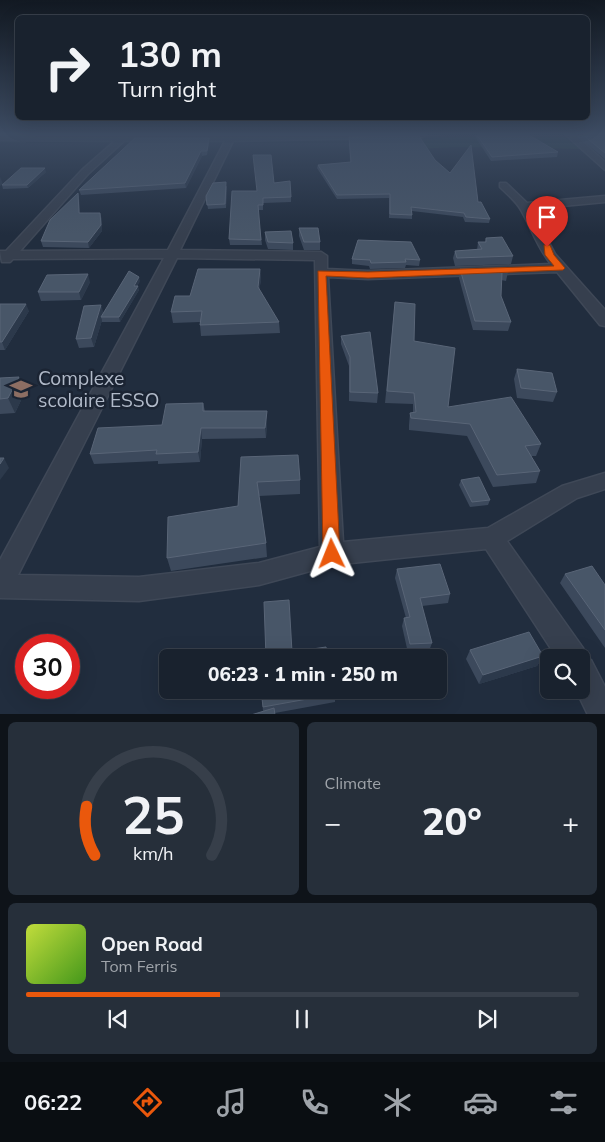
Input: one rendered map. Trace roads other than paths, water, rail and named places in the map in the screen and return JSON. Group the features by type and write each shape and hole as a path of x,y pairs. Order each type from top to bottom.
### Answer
{"street":[{"path":"0,264 5,255 89,168"},
{"path":"215,168 173,254 0,585 139,589 259,574 332,554 492,538 570,492 605,481"},
{"path":"503,185 524,206 550,255 599,312 605,322"},
{"path":"524,206 605,199"},
{"path":"5,255 173,254 321,256 332,554"},
{"path":"321,273 368,275 560,268"},
{"path":"492,538 567,649"},
{"path":"590,687 604,714"}],"place":[{"name":"Complexe scolaire ESSO","path":"21,389"}]}
